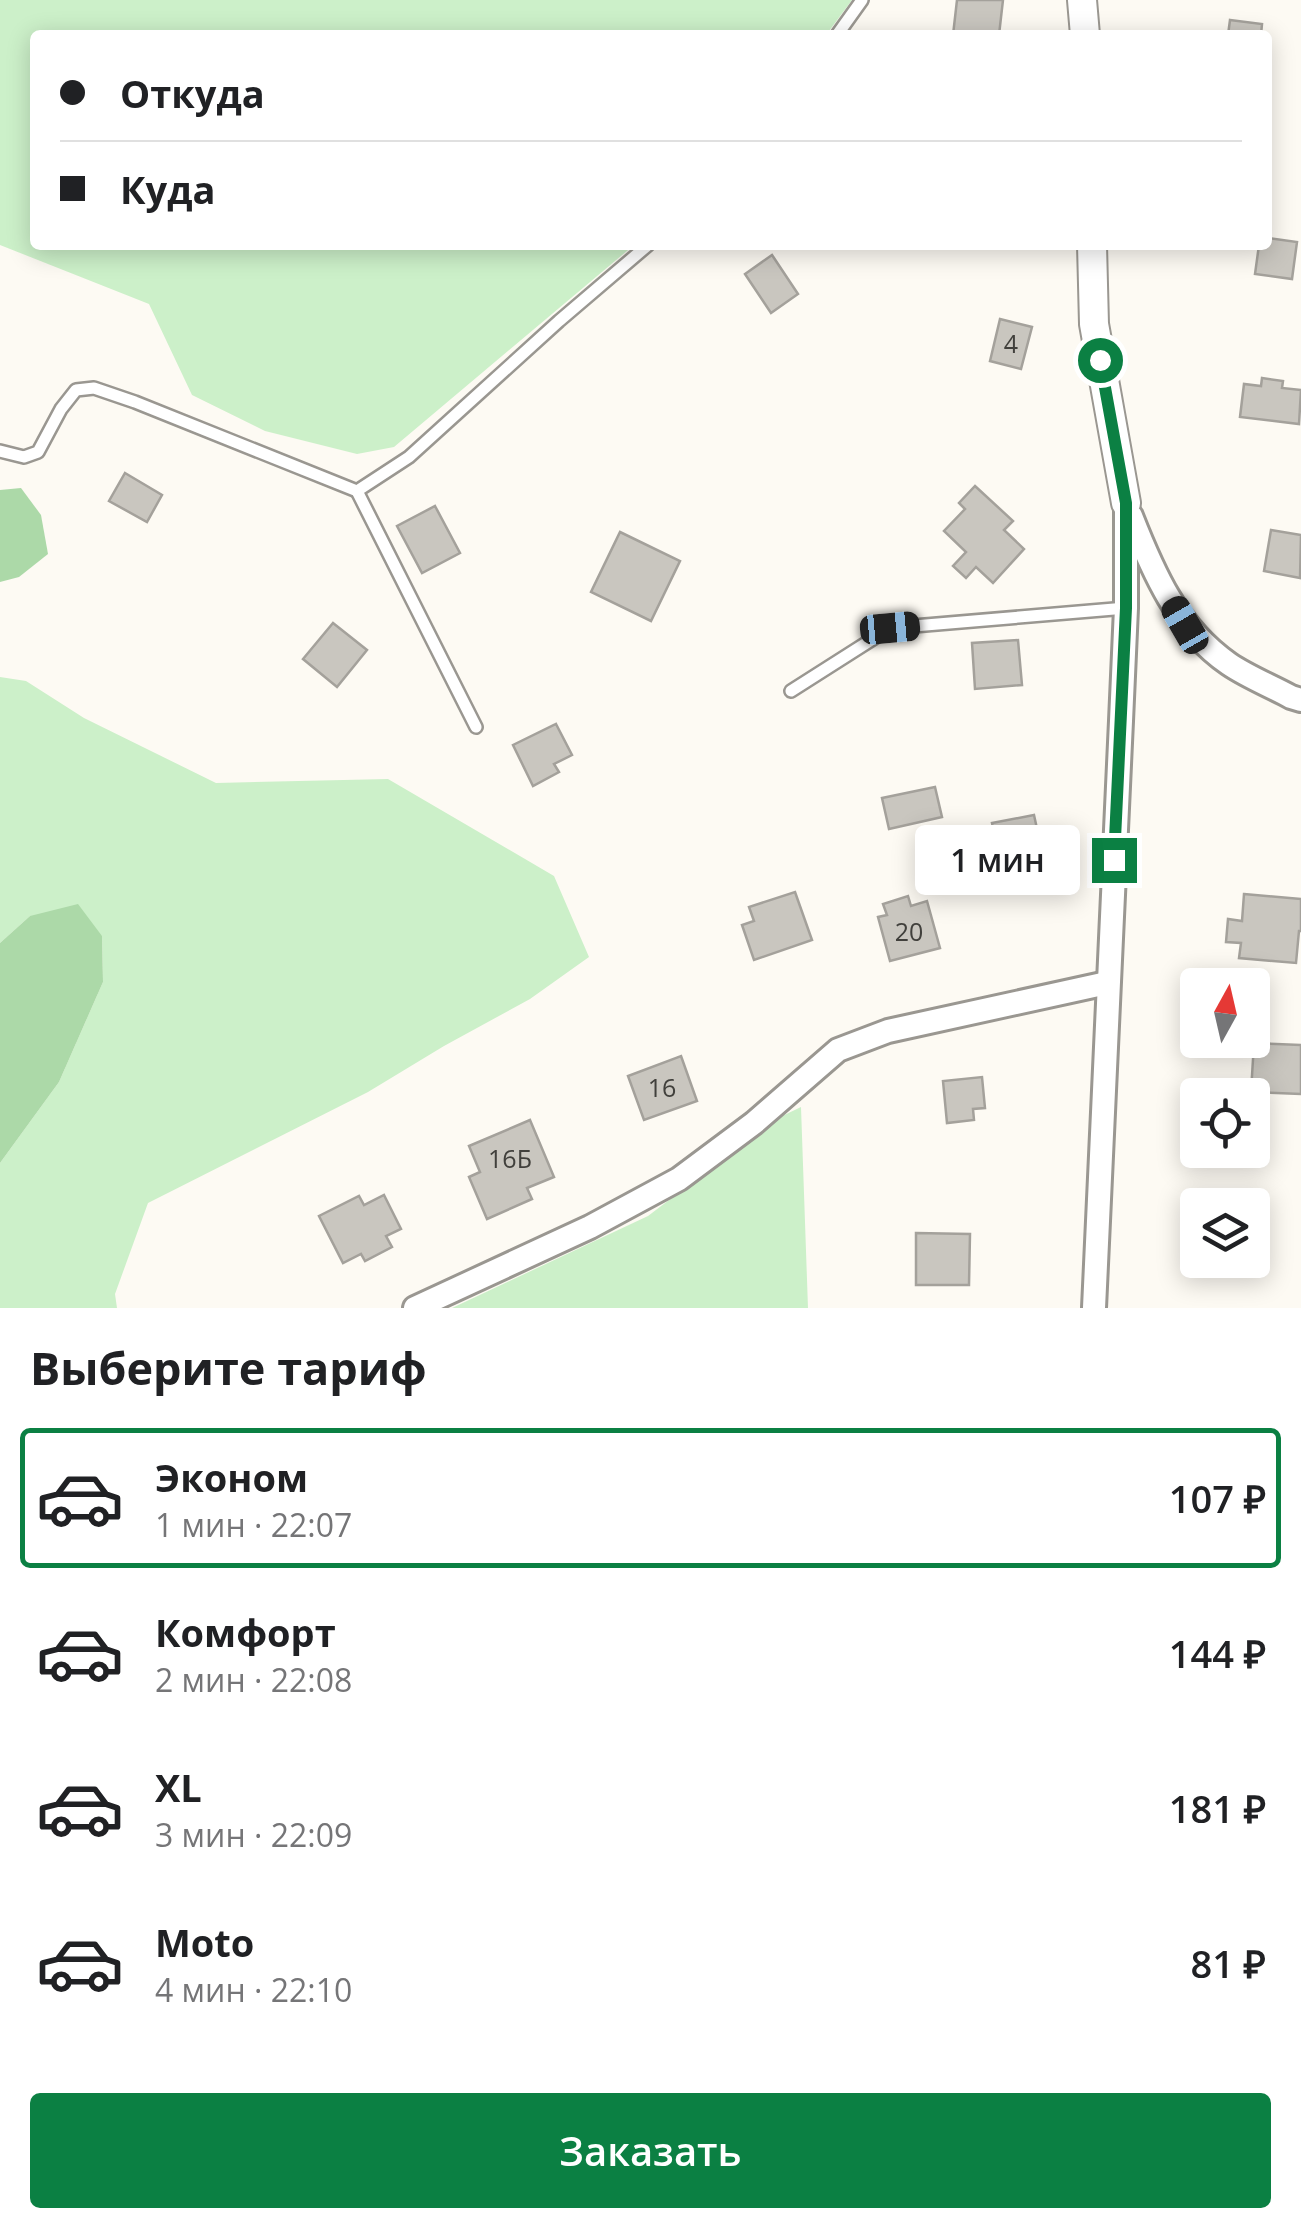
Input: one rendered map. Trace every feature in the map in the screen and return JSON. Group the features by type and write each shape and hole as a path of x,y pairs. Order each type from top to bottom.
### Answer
{"street":[{"path":"1082,0 1085,30"},
{"path":"1092,250 1094,324 1126,503 1126,608 1094,1308"},
{"path":"1126,503 1150,564 1185,625 1228,663 1301,700"},
{"path":"414,1308 590,1227 679,1178 754,1122 838,1050 888,1031 1108,983"}],"lane":[{"path":"841,30 862,0"},
{"path":"357,491 409,457 642,250"},
{"path":"3,455 24,457 38,452 76,390 94,388 357,491 476,728"},
{"path":"790,691 890,628 1126,608"}],"green space":[{"path":"0,0 852,0 830,30 30,30 30,250 628,250 394,447 357,454 265,431 192,395 149,304 0,245"},
{"path":"21,488 41,515 48,554 19,577 0,582 0,490"},
{"path":"0,677 26,681 84,718 216,783 388,779 554,876 589,957 530,999 368,1092 148,1203 115,1294 117,1308 0,1308 0,1163 59,1082 103,982 102,936 30,916 0,943"},
{"path":"78,904 102,936 103,982 59,1082 0,1163 0,943 30,916"},
{"path":"801,1107 808,1308 452,1308 648,1216 776,1119"}],"building":[{"path":"957,0 1003,0 1000,30 954,30"},
{"path":"1230,20 1262,24 1261,30 1229,30"},
{"path":"1272,239 1297,242 1292,279 1255,274 1258,250 1272,250"},
{"path":"772,255 798,294 771,313 745,274"},
{"path":"1000,319 1032,327 1021,369 990,361"},
{"path":"1262,378 1283,381 1282,388 1301,390 1299,424 1240,417 1244,384 1261,386"},
{"path":"125,473 162,495 147,522 109,501"},
{"path":"975,486 1013,521 1004,530 1024,549 993,583 976,567 966,578 953,566 966,552 944,531 965,509 959,503"},
{"path":"435,506 460,553 422,573 397,526"},
{"path":"1271,530 1301,535 1300,578 1264,571"},
{"path":"620,532 680,561 651,621 591,592"},
{"path":"333,623 367,650 337,687 303,659"},
{"path":"1018,640 1022,685 975,689 972,643"},
{"path":"556,724 572,755 554,764 559,772 533,786 513,745"},
{"path":"935,787 942,817 889,829 882,798"},
{"path":"1034,815 1041,847 999,856 992,823"},
{"path":"795,892 812,940 754,960 742,925 754,921 749,907"},
{"path":"1244,894 1301,899 1296,963 1239,958 1241,943 1226,942 1228,919 1242,921"},
{"path":"908,896 911,906 927,901 940,948 890,961 878,917 887,915 883,904"},
{"path":"1270,1044 1301,1045 1301,1094 1270,1093 1270,1078 1252,1078 1253,1058 1270,1058"},
{"path":"681,1056 697,1101 644,1120 628,1076"},
{"path":"982,1077 985,1108 973,1109 974,1120 947,1123 943,1081"},
{"path":"530,1120 554,1177 527,1188 532,1199 487,1219 469,1177 480,1172 469,1146"},
{"path":"384,1195 401,1229 386,1236 392,1247 365,1261 361,1254 343,1263 319,1216 359,1196 364,1205"},
{"path":"916,1233 970,1234 969,1285 916,1285"}],"route":[{"path":"1100,360 1126,503 1126,608 1114,860"}]}
